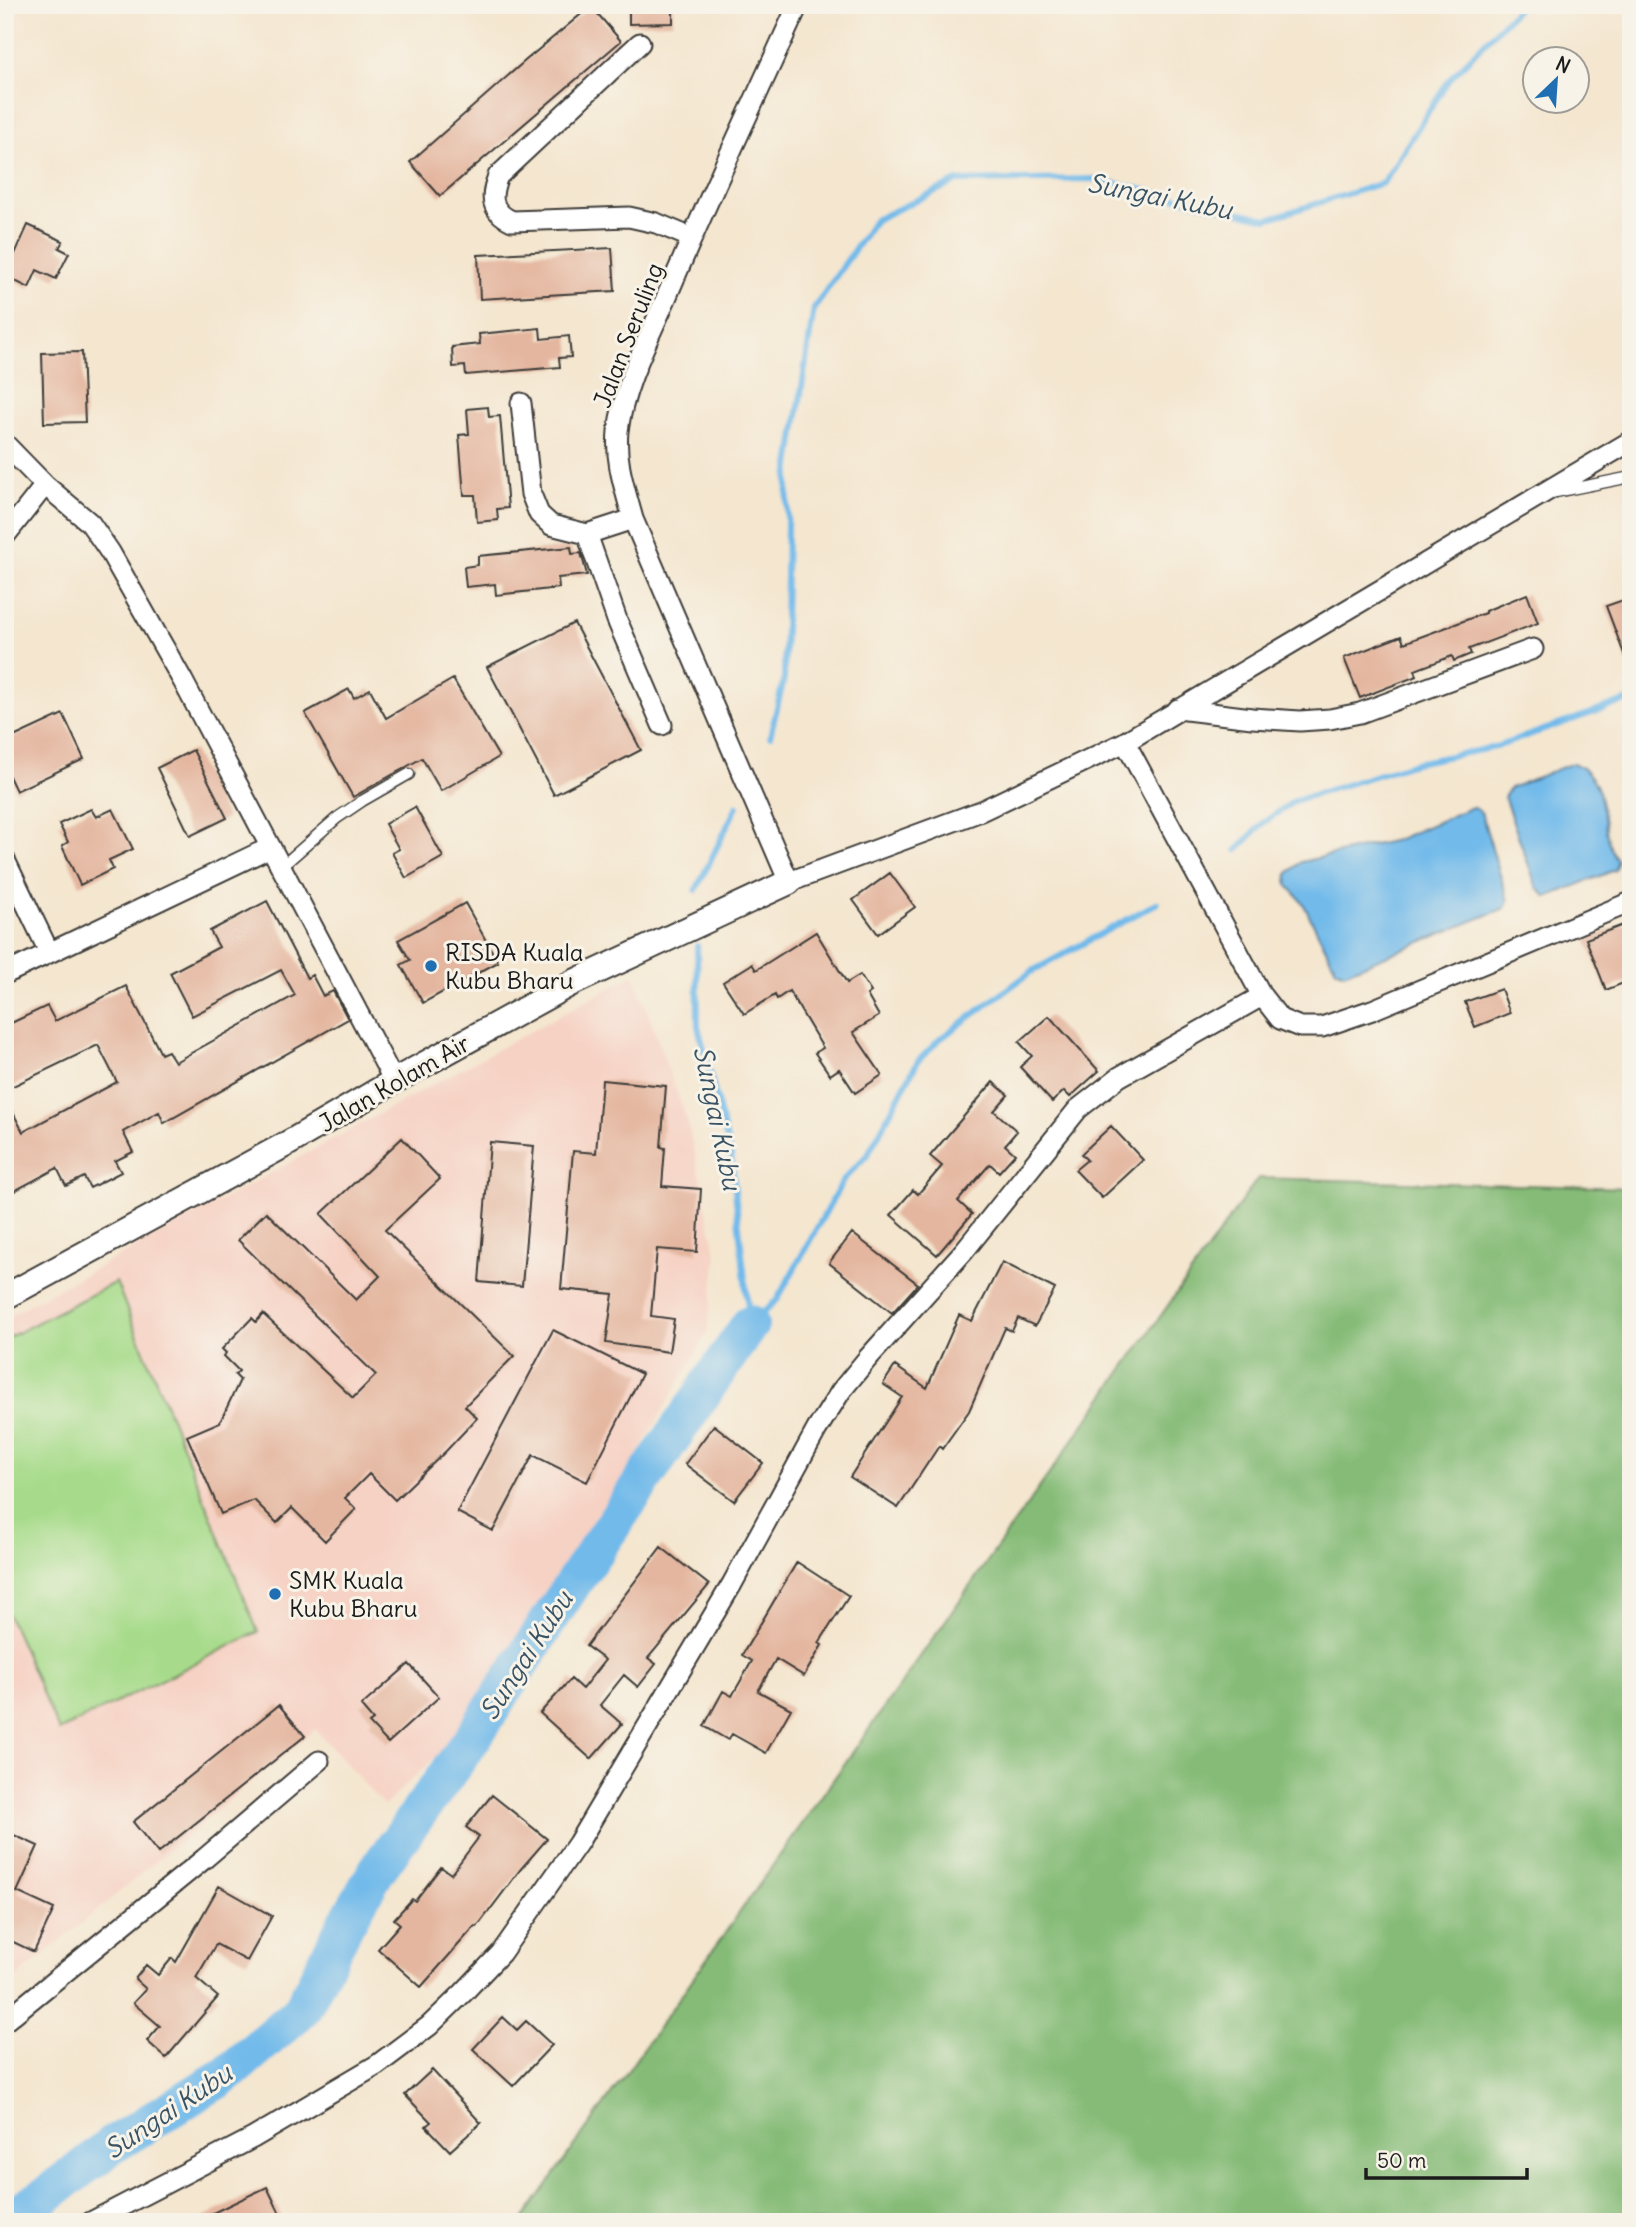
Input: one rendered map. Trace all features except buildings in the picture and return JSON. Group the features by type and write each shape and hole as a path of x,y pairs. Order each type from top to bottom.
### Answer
{"street":[{"name":"Jalan Seruling","path":"789,882 633,519 617,459 618,429 635,373 692,238 798,5"},
{"path":"640,43 498,176 492,190 494,203 502,216 512,221 629,217 656,223 692,238"},
{"path":"521,403 531,494 539,514 551,526 587,534 633,519"},
{"path":"789,882 981,811 1125,742 1631,441"},
{"path":"5,444 45,485 90,523 110,552 183,681 394,1081"},
{"path":"5,536 45,485"},
{"path":"587,534 617,621 662,725"},
{"path":"1178,709 1252,718 1300,721 1330,719 1360,713 1533,649"},
{"path":"1125,742 1262,996 1280,1019 1300,1027 1322,1027 1372,1010 1631,902"},
{"path":"5,974 269,848"},
{"path":"5,860 49,952"},
{"name":"Jalan Kolam Air","path":"5,1297 292,1141 570,984 789,882"},
{"path":"91,2222 253,2138 377,2064 429,2026 463,1993 501,1953 578,1843 725,1595 817,1429 841,1391 867,1358 964,1251 1078,1109 1119,1077 1262,996"},
{"path":"5,2021 204,1859 319,1761"}],"lane":[{"path":"1542,494 1631,477"},
{"path":"280,868 337,818 409,774"}],"shaded area":[{"name":"SMK Kuala Kubu Bharu","path":"634,975 688,1123 717,1257 707,1333 634,1461 447,1746 384,1806 315,1729 5,1987 5,1318"}],"green space":[{"path":"1258,1178 1631,1188 1631,2222 521,2222"},
{"path":"116,1282 258,1632 59,1731 5,1608 5,1339"}],"water":[{"path":"1573,763 1591,776 1596,785 1609,843 1617,861 1615,870 1547,897 1537,888 1504,797 1510,788"},
{"path":"1472,807 1481,812 1508,901 1505,908 1344,973 1336,969 1302,901 1287,885 1288,873 1301,862 1396,840"}],"waterway":[{"name":"Sungai Kubu","path":"770,736 784,679 788,479 814,308 875,220 957,181 1096,179 1267,219 1383,183 1448,81 1521,5"},
{"path":"1237,850 1263,823 1294,801 1415,763 1496,747 1631,699"},
{"name":"Sungai Kubu","path":"696,890 737,806"},
{"path":"750,1324 777,1300 844,1179 868,1154 918,1061 940,1039 1031,972 1157,903"},
{"name":"Sungai Kubu","path":"697,946 698,1026 731,1156 750,1324"},
{"name":"Sungai Kubu","path":"5,2218 41,2199 111,2146 229,2073 302,2009 377,1870 468,1745 579,1574 750,1324"}],"place":[{"name":"RISDA Kuala Kubu Bharu","path":"431,966"},
{"name":"SMK Kuala Kubu Bharu","path":"275,1594"}]}
